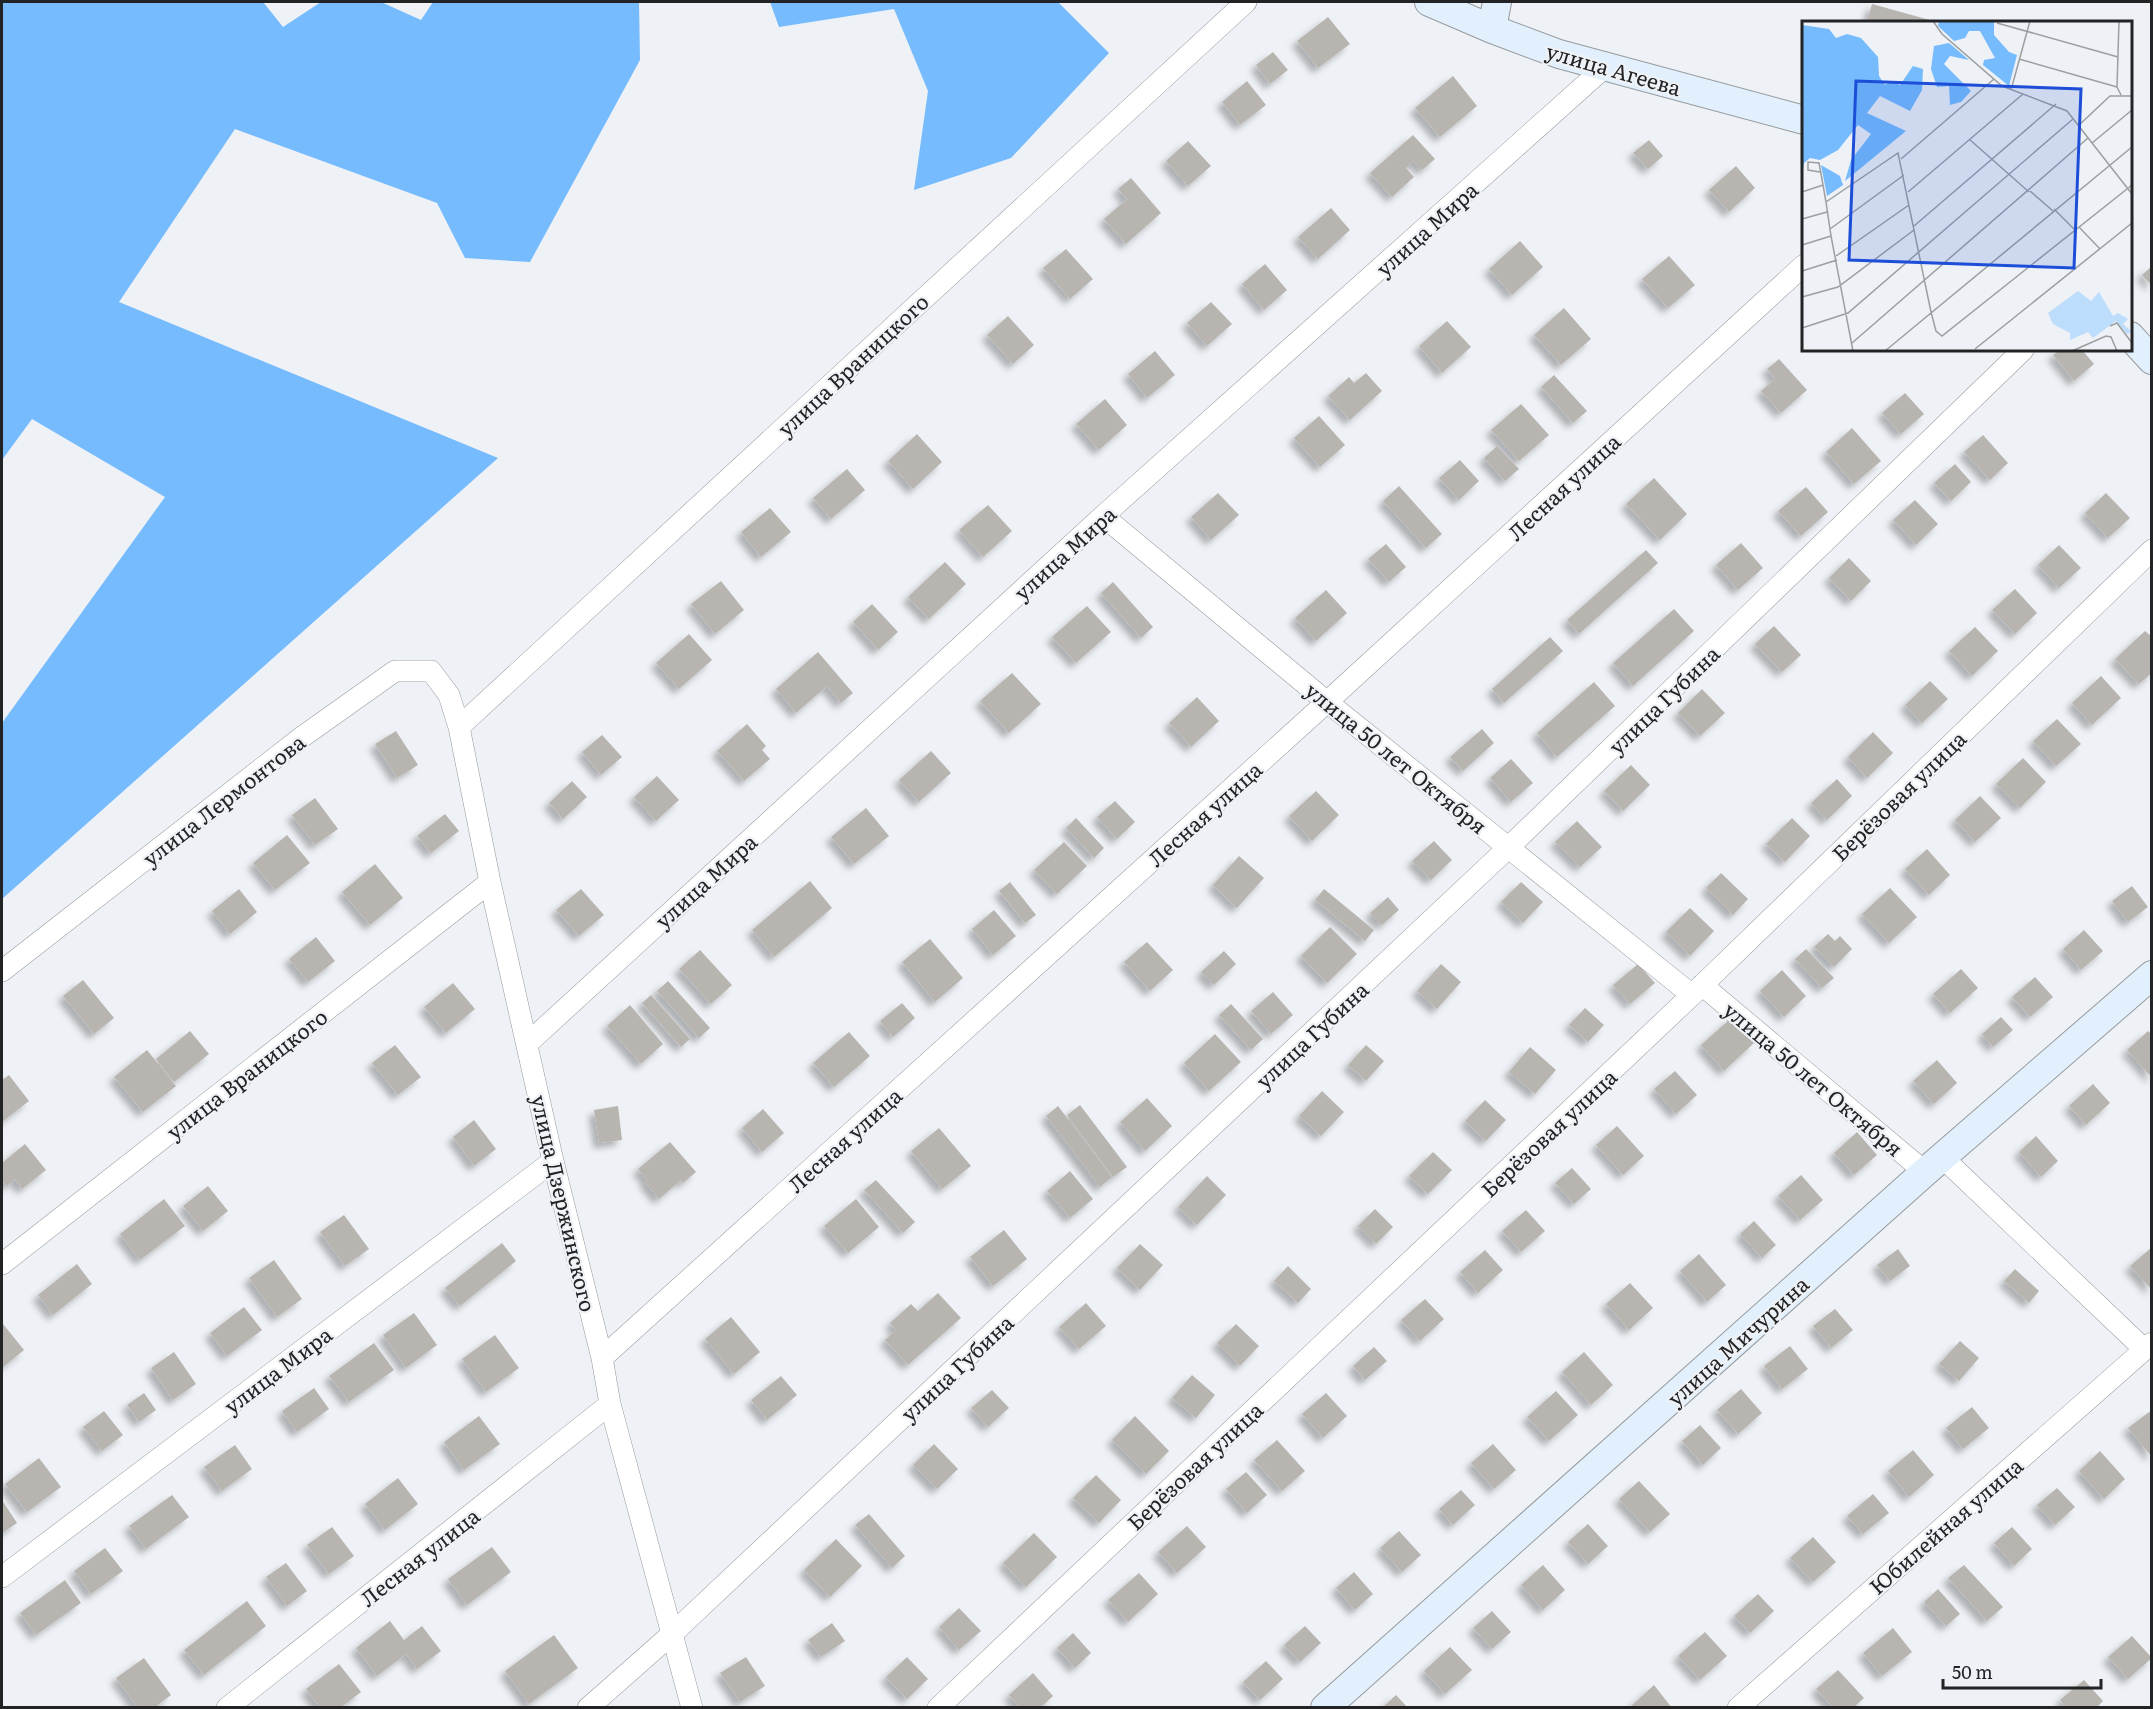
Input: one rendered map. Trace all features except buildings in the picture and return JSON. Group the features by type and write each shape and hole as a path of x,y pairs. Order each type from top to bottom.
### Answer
{"street":[{"name":"улица Враницкого","path":"459,727 1246,2"},
{"name":"улица Агеева","path":"1429,2 1492,29 1605,67 1802,120"},
{"path":"1492,29 1497,2"},
{"name":"улица Мира","path":"528,1043 1103,516 1605,67"},
{"name":"Лесная улица","path":"602,1358 1327,702 1802,266"},
{"name":"улица Губина","path":"588,1707 673,1633 1509,847 2022,351"},
{"name":"улица 50 лет Октября","path":"1103,516 1327,702 1509,847 1697,990 1934,1164 2148,1346"},
{"name":"Берёзовая улица","path":"938,1707 1697,990 2151,550"},
{"name":"улица Лермонтова","path":"2,971 302,737 395,671 430,671 449,695"},
{"name":"улица Дзержинского","path":"449,695 459,727 490,882 553,1161 602,1358 610,1404 692,1707"},
{"name":"улица Враницкого","path":"2,1264 490,882"},
{"name":"улица Мичурина","path":"1325,1707 1934,1164 2151,975"},
{"name":"улица Мира","path":"2,1577 553,1161"},
{"name":"Юбилейная улица","path":"1738,1707 2148,1346"},
{"name":"Лесная улица","path":"227,1707 610,1404"}],"shaded area":[{"path":"2,2 263,2 283,27 321,2 381,2 421,20 433,2 639,2 640,60 530,262 465,258 437,203 235,129 119,302 498,458 2,899 2,723 165,497 32,419 2,460"},
{"path":"770,2 1058,2 1109,53 1011,158 914,190 928,91 894,9 779,27"}]}
